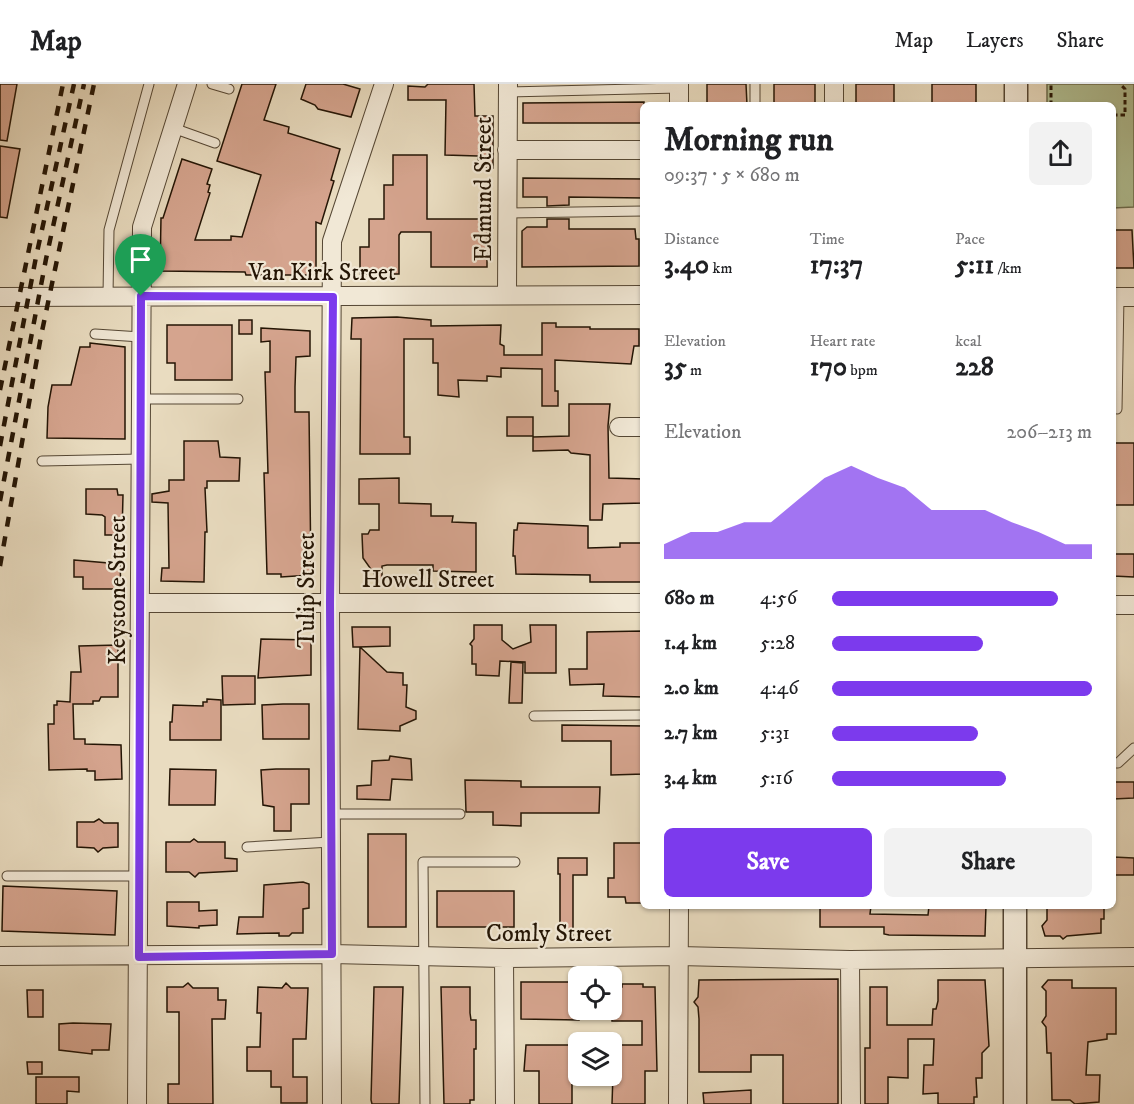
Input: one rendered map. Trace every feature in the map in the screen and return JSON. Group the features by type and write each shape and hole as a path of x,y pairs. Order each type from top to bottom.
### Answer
{"street":[{"name":"Keystone Street","path":"137,1104 142,227 187,84"},
{"name":"Tulip Street","path":"332,1104 330,603 332,241 384,84"},
{"path":"834,84 834,102"},
{"path":"1016,84 1016,102"},
{"name":"Edmund Street","path":"507,294 508,88"},
{"path":"507,150 640,150"},
{"name":"Van Kirk Street","path":"0,297 640,295"},
{"path":"619,427 640,427"},
{"name":"Howell Street","path":"141,603 640,603"},
{"path":"1116,605 1134,605"},
{"path":"678,1104 679,909"},
{"path":"1015,909 1015,1104"},
{"name":"Comly Street","path":"0,956 139,957 332,954 504,958 679,956 850,960 1134,957"},
{"path":"504,958 505,1104"},
{"path":"850,960 851,1104"}],"lane":[{"path":"108,296 109,230 149,84"},
{"path":"212,84 229,89"},
{"path":"755,84 755,102"},
{"path":"508,88 679,92"},
{"path":"173,128 214,143"},
{"path":"507,213 640,211"},
{"path":"1117,409 1122,297"},
{"path":"94,334 141,337"},
{"path":"141,399 238,399"},
{"path":"42,461 141,459"},
{"path":"534,716 640,715"},
{"path":"1116,763 1134,748"},
{"path":"331,814 460,814"},
{"path":"247,847 331,842"},
{"path":"425,1104 423,862 515,862"},
{"path":"7,876 139,876"}],"path":[{"path":"1051,84 1051,102"},
{"path":"1116,115 1125,115 1125,89 1120,84"}],"green space":[{"path":"1047,84 1134,84 1134,207 1116,208 1116,102 1047,102"}],"building":[{"path":"0,84 17,84 7,141 0,140"},
{"path":"242,84 276,84 264,120 289,127 288,133 340,149 331,180 334,181 321,224 316,222 316,275 160,271 161,218 163,218 182,159 212,169 207,184 210,185 208,192 210,193 195,240 231,240 231,236 242,237 261,175 217,161"},
{"path":"306,84 343,84 360,89 351,117 318,109 315,105 301,99"},
{"path":"428,84 474,84 475,116 493,116 493,168 479,168 478,156 445,155 446,100 408,100 408,86 425,87"},
{"path":"707,84 746,84 747,102 707,102"},
{"path":"774,84 815,84 815,102 774,102"},
{"path":"856,84 894,84 894,102 856,102"},
{"path":"932,84 976,84 976,102 932,102"},
{"path":"640,102 640,123 523,123 523,103"},
{"path":"0,146 20,149 7,218 0,217"},
{"path":"393,155 427,155 427,219 487,219 487,267 431,267 431,232 401,232 399,235 399,274 360,274 360,247 369,247 369,219 384,219 384,185 393,185"},
{"path":"523,178 640,179 640,198 569,197 569,205 547,206 547,197 523,197"},
{"path":"547,219 569,219 569,229 635,229 636,239 639,239 639,266 522,267 522,231 527,227 547,227"},
{"path":"1116,230 1132,230 1134,268 1116,268"},
{"path":"397,317 431,320 431,326 501,325 500,344 504,346 504,355 542,355 542,323 556,323 556,327 639,329 639,346 634,346 631,364 555,360 555,391 558,391 558,406 542,406 542,369 501,368 501,377 487,376 487,381 458,380 459,397 438,395 438,363 433,363 433,339 404,339 404,437 410,437 410,454 360,454 361,339 351,339 352,318"},
{"path":"239,320 252,320 252,334 239,334"},
{"path":"167,325 232,325 232,380 175,380 175,363 167,363"},
{"path":"261,328 310,331 310,356 296,357 295,412 309,412 311,575 281,577 281,574 267,574 264,473 268,473 265,372 270,372 270,341 261,342"},
{"path":"90,343 125,347 125,439 47,438 48,407 52,385 71,385 80,347 90,347"},
{"path":"569,404 610,404 609,478 640,479 640,503 603,504 602,520 590,520 590,455 571,453 568,450 533,451 533,437 569,436"},
{"path":"507,417 533,417 533,436 507,436"},
{"path":"184,441 218,441 220,457 240,458 239,481 207,481 204,582 161,581 162,568 169,568 168,503 152,502 152,494 169,491 169,480 184,480"},
{"path":"1116,443 1134,443 1134,505 1116,505"},
{"path":"399,478 399,503 431,504 431,516 453,516 452,522 476,523 476,572 433,571 433,565 387,565 382,566 382,585 363,558 362,534 368,534 370,530 379,530 379,504 359,504 359,479"},
{"path":"86,489 117,489 118,495 123,495 122,535 105,535 105,517 86,514"},
{"path":"518,523 588,526 588,548 620,547 620,543 640,543 640,582 590,582 590,575 516,574 515,556 513,556 514,530 517,530"},
{"path":"1116,554 1134,554 1134,577 1116,576"},
{"path":"74,560 120,564 121,589 83,589 83,577 74,577"},
{"path":"474,625 502,625 502,640 513,649 531,642 530,625 556,625 556,673 525,673 525,662 500,661 499,676 476,675 476,664 472,664 470,644 474,639"},
{"path":"352,627 390,627 390,646 353,647"},
{"path":"640,631 640,697 603,696 604,684 570,685 569,669 587,669 587,632"},
{"path":"261,639 311,640 311,675 258,678"},
{"path":"118,645 118,697 101,697 99,701 93,701 93,704 73,704 74,739 85,739 85,744 121,745 122,779 95,780 95,771 87,771 87,769 49,770 48,724 54,724 54,705 57,705 57,701 70,702 71,672 81,672 79,646"},
{"path":"360,647 387,672 403,673 403,685 407,685 406,707 416,711 416,719 400,726 400,731 358,729"},
{"path":"511,662 523,663 522,703 509,703"},
{"path":"222,676 255,676 255,704 223,705"},
{"path":"207,699 221,700 221,740 170,740 173,705 203,706 203,702 207,702"},
{"path":"309,704 309,739 263,739 262,705"},
{"path":"562,725 640,726 640,774 611,775 611,741 562,741"},
{"path":"390,756 411,759 412,780 392,779 390,800 357,799 357,786 371,785 372,761 389,760"},
{"path":"170,769 216,770 215,805 169,805"},
{"path":"309,769 309,804 291,804 291,831 274,831 274,807 263,805 261,770"},
{"path":"465,780 521,781 521,787 600,787 599,813 521,813 521,826 493,825 493,812 466,812"},
{"path":"1116,782 1134,782 1134,798 1116,799"},
{"path":"99,819 104,823 118,823 118,847 103,848 98,852 94,848 77,847 77,822 94,822"},
{"path":"368,834 406,834 406,927 368,927"},
{"path":"194,839 198,842 225,842 225,858 237,859 237,871 199,873 195,877 189,872 166,872 166,842 190,842"},
{"path":"614,843 640,843 640,903 626,903 625,897 608,897 608,878 614,878"},
{"path":"1116,857 1134,858 1134,875 1116,875"},
{"path":"558,858 587,858 587,875 573,875 573,938 560,938"},
{"path":"303,882 309,884 309,908 303,909 303,933 292,933 289,936 279,936 279,933 237,934 239,917 263,917 264,885"},
{"path":"3,886 117,891 115,935 2,931"},
{"path":"437,891 514,891 514,927 437,927"},
{"path":"167,902 199,902 199,911 217,910 217,925 199,926 199,928 167,926"},
{"path":"820,909 871,909 870,914 928,915 929,909 986,909 985,936 889,935 884,934 884,927 820,927"},
{"path":"1047,909 1104,909 1101,933 1067,936 1063,939 1060,936 1045,936 1042,926 1047,920"},
{"path":"838,979 838,1104 783,1104 783,1055 751,1055 751,1072 699,1072 699,1019 698,1007 694,1002 698,997 699,980"},
{"path":"938,980 985,980 989,1046 982,1053 982,1078 976,1078 977,1097 974,1097 974,1104 938,1104 938,1093 923,1094 924,1065 933,1065 934,1039 908,1039 908,1078 888,1077 888,1104 865,1104 865,1048 870,1048 870,987 887,987 887,1025 932,1025 933,1009 936,1009 938,1001"},
{"path":"1048,980 1072,980 1072,988 1116,988 1116,1034 1107,1034 1107,1039 1088,1042 1086,1075 1100,1075 1099,1102 1075,1104 1070,1100 1052,1100 1051,1053 1047,1053 1046,1027 1042,1022 1046,1016 1046,991 1042,987"},
{"path":"521,982 568,982 568,1020 521,1019"},
{"path":"188,983 193,988 218,988 218,1000 226,1000 225,1019 212,1019 213,1104 168,1104 168,1084 179,1084 179,1012 167,1012 167,987 183,987"},
{"path":"286,983 291,988 308,988 306,1039 293,1039 293,1077 307,1077 307,1103 281,1103 281,1087 271,1087 271,1071 247,1071 247,1047 260,1047 261,1013 257,1013 258,987 282,988"},
{"path":"622,984 643,984 643,987 655,987 657,1071 645,1071 645,1104 612,1104 613,1086 622,1086 622,1045 642,1045 642,1021 612,1021 622,1020"},
{"path":"374,987 403,987 399,1104 372,1104 371,1100"},
{"path":"441,987 470,987 471,1020 476,1020 476,1049 474,1049 474,1100 470,1100 470,1104 444,1104"},
{"path":"27,990 43,990 43,1017 28,1017"},
{"path":"59,1024 111,1024 109,1050 92,1050 92,1054 59,1050"},
{"path":"526,1045 568,1045 568,1086 572,1086 572,1104 539,1104 539,1071 524,1071"},
{"path":"27,1062 42,1062 42,1074 28,1074"},
{"path":"36,1077 79,1077 79,1092 67,1091 67,1104 36,1104"},
{"path":"751,1090 751,1104 704,1104 703,1093"}],"railway":[{"path":"0,390 63,84"},
{"path":"0,446 36,257 74,84"},
{"path":"0,501 46,259 84,84"},
{"path":"0,566 41,336 94,84"}],"route":[{"path":"141,296 333,297 330,603 332,954 139,957 141,296"}]}
